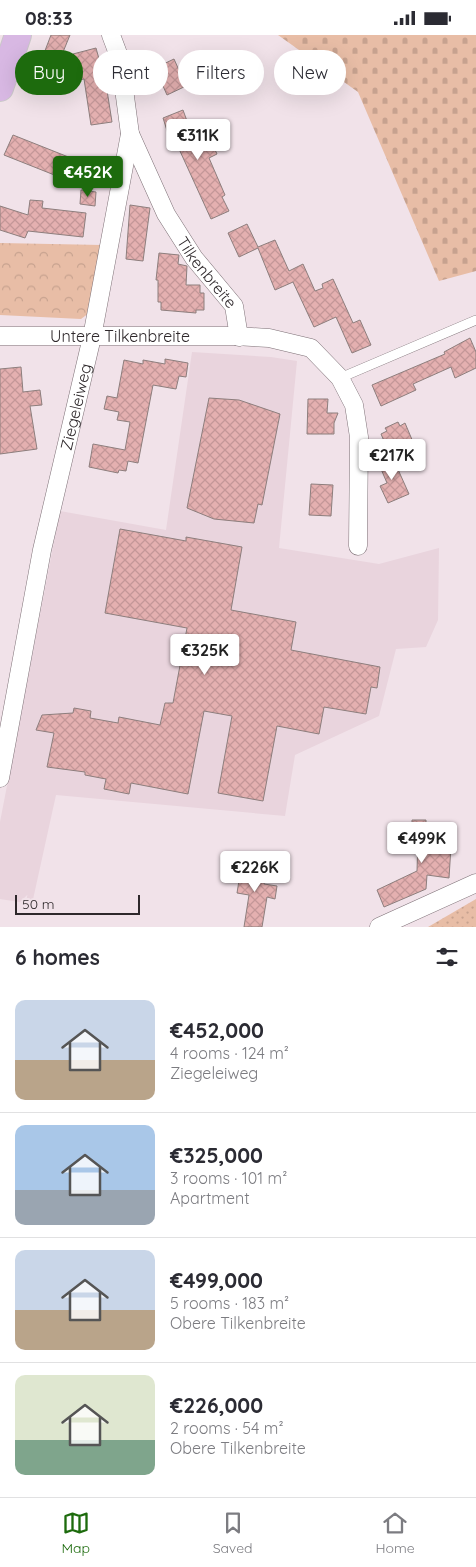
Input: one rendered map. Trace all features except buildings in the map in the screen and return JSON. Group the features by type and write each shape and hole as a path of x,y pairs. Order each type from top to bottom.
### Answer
{"main road":[{"path":"0,88 18,35"}],"street":[{"name":"Ziegeleiweg","path":"0,778 42,550 92,337 130,134 120,59 111,35"},
{"name":"Tilkenbreite","path":"130,134 166,214 194,258 234,306 239,337"},
{"name":"Untere Tilkenbreite","path":"0,336 239,337"},
{"path":"239,337 269,338 311,348 340,378 354,405 359,437 358,546"},
{"path":"379,927 476,883"}],"lane":[{"path":"340,378 476,320"}],"shaded area":[{"path":"192,352 271,357 297,361 279,548 379,564 439,548 438,620 426,647 396,649 379,716 295,755 285,816 56,795 32,904 0,899 0,822 60,511 166,530"}],"green space":[{"path":"278,35 476,35 476,271 439,281 358,92 346,83 346,50 299,50"},
{"path":"0,243 102,245 89,313 81,319 0,315"},
{"path":"476,899 476,927 428,927"}]}
